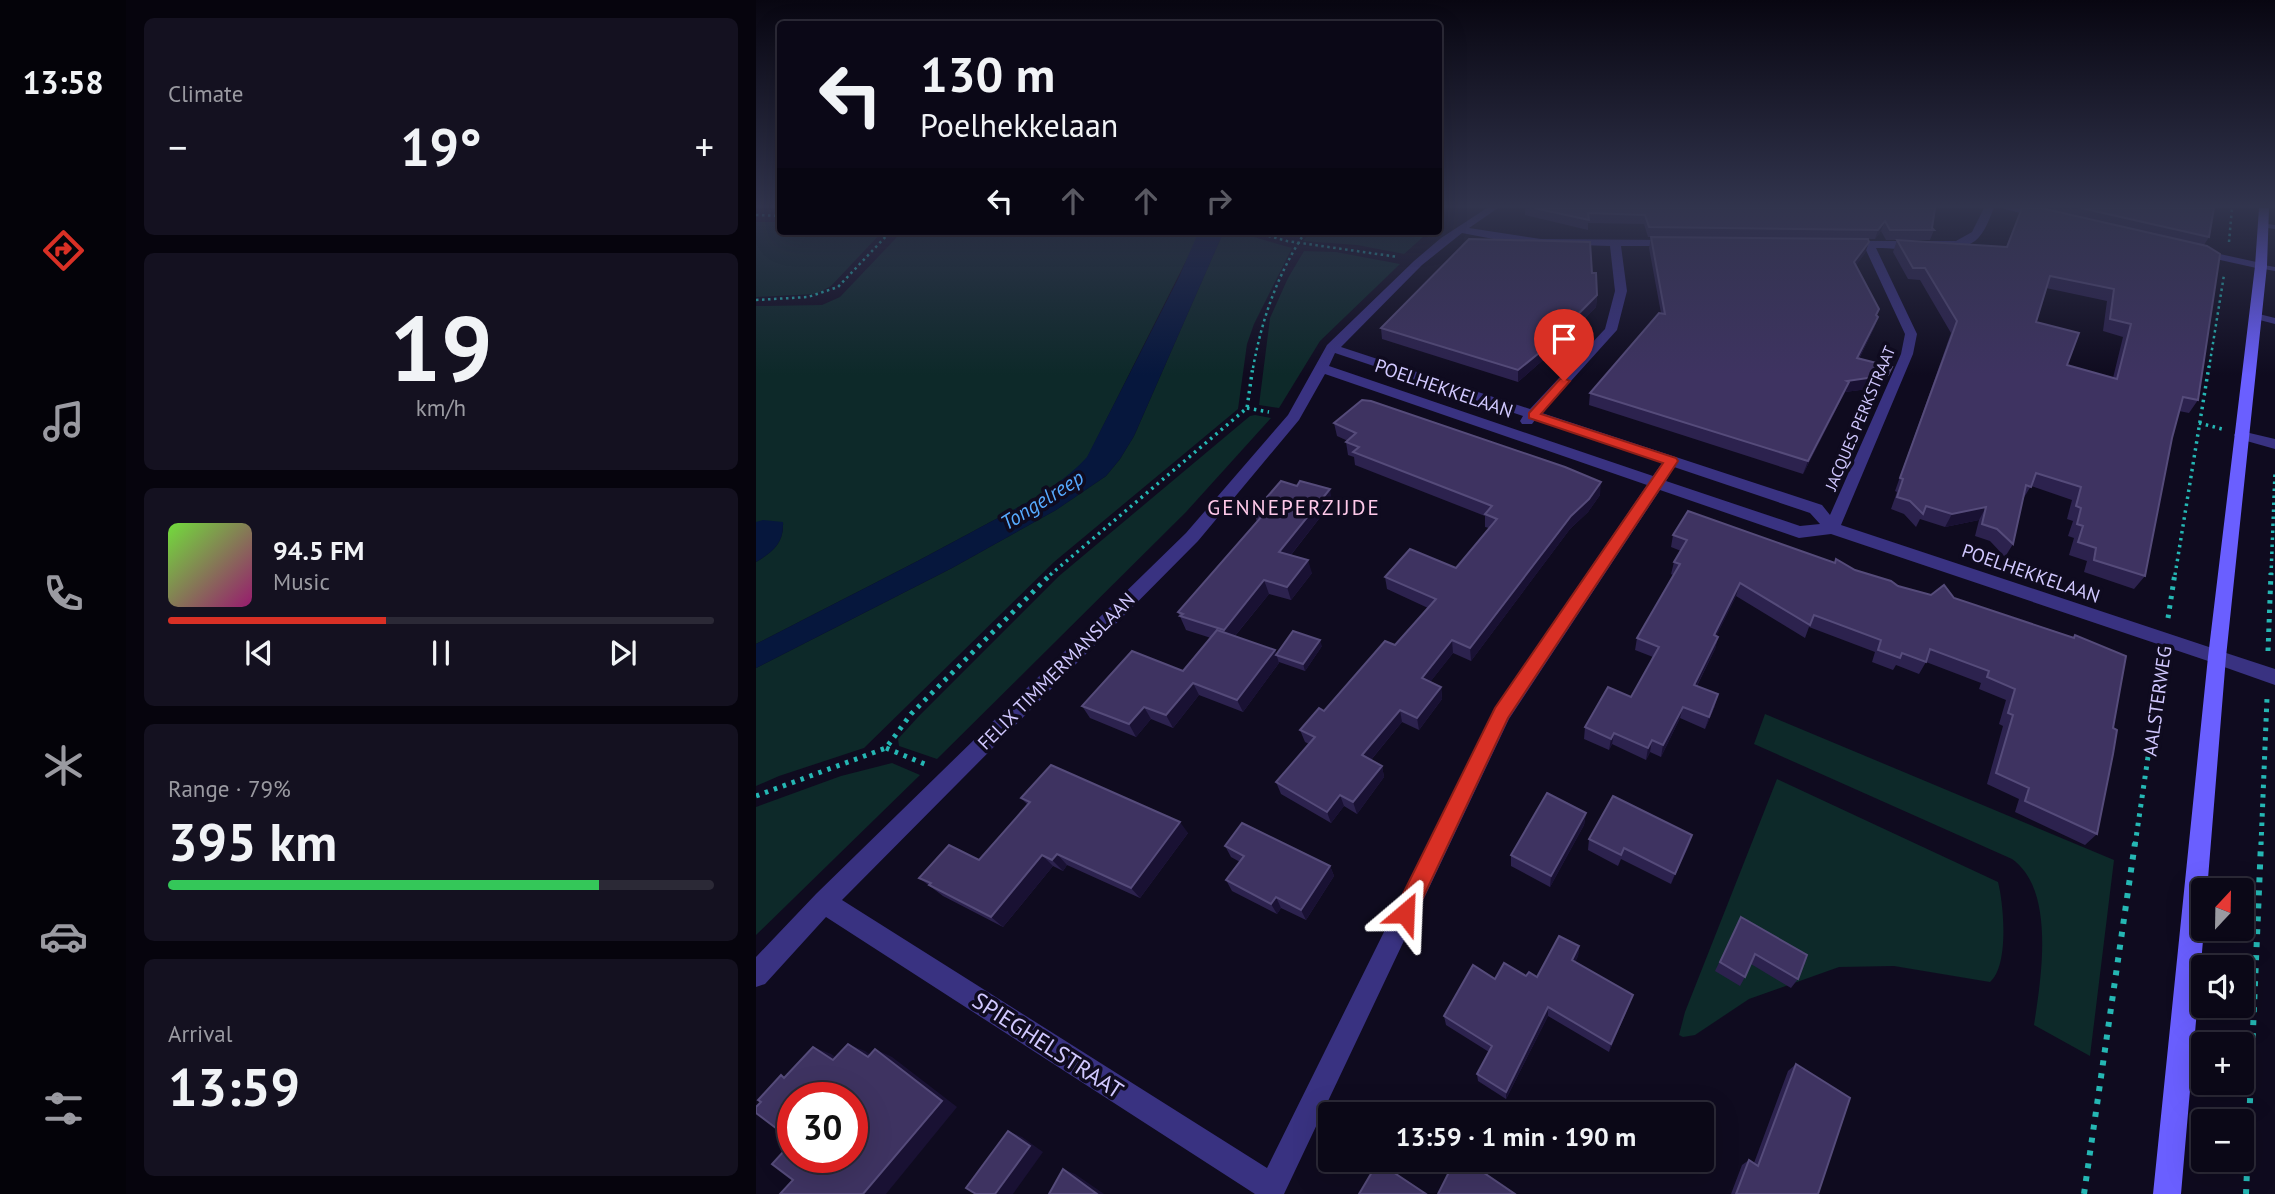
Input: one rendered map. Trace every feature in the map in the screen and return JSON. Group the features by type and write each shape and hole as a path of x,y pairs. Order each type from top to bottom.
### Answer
{"main road":[{"path":"2167,1194 2217,657 2260,266"}],"street":[{"name":"FELIX TIMMERMANSLAAN","path":"756,975 824,902 1192,537 1294,417 1332,348 1417,264"},
{"path":"1515,435 1611,330 1622,291 1618,264"},
{"name":"JACQUES PERKSTRAAT","path":"1832,528 1908,354 1911,334 1879,264"},
{"path":"2249,264 2260,266"},
{"name":"POELHEKKELAAN","path":"1332,348 1816,509 1832,528"},
{"name":"POELHEKKELAAN","path":"1321,368 1799,532 1832,528 2271,675"},
{"path":"2241,435 2275,444"},
{"path":"1270,1191 1502,714 1671,461"},
{"name":"SPIEGHELSTRAAT","path":"824,902 1270,1191"}],"lane":[{"path":"2260,266 2275,270"},
{"path":"2255,316 2275,321"}],"path":[{"path":"756,300 797,299 830,292 860,264"},
{"path":"756,796 886,748 911,714 1056,569 1247,408 1262,321 1287,264"},
{"name":"AALSTERWEG","path":"2084,1194 2165,640 2226,264"},
{"path":"2246,1194 2271,675 2275,473"},
{"path":"886,748 951,776"}],"green space":[{"path":"756,264 852,264 831,286 816,294 756,297"},
{"path":"872,264 1185,264 1087,458 1075,470 1016,508 756,644 756,562 776,546 782,536 783,522 756,522 756,306 822,305 840,297"},
{"path":"1210,264 1284,264 1247,344 1238,409 1054,562 864,748 756,786 756,668 952,568 1056,510 1106,476 1134,436"},
{"path":"1296,264 1400,264 1320,341 1279,408 1259,405 1270,318"},
{"path":"1250,416 1271,418 1186,512 937,759 899,746 898,739 918,717 1059,576"},
{"path":"1765,714 2114,860 2090,1056 2034,1025 2040,984 2042,936 2035,892 2026,873 2012,859 1754,744"},
{"path":"892,763 920,775 756,935 756,807 841,776"},
{"path":"1777,779 1998,882 2003,920 2002,949 1996,974 1990,982 1894,966 1839,967 1749,999 1695,1035 1679,1035 1685,1012"}],"water":[{"name":"Tongelreep","path":"1185,264 1210,264 1134,436 1106,476 1056,510 952,568 756,668 756,644 1017,508 1075,469 1087,457"},
{"path":"756,522 783,522 782,536 768,554 756,562"}],"building":[{"path":"1445,264 1591,264 1592,273 1596,273 1597,295 1544,349 1518,370 1381,328"},
{"path":"1656,264 1855,264 1879,309 1876,315 1878,317 1857,358 1892,367 1888,375 1847,381 1849,382 1808,461 1590,393 1659,313 1665,314"},
{"path":"1911,264 2219,264 2198,400 2183,397 2172,438 2145,576 2094,560 2096,548 2078,542 2083,526 2077,524 2081,508 2076,506 2081,487 2036,473 2031,487 2026,485 2013,544 1997,529 1982,524 1986,507 1952,514 1926,506 1923,514 1910,501 1897,497 1903,479 1900,478 1957,321 1925,268 1913,268","holes":["2050,276 2114,289 2110,319 2131,324 2117,379 2067,365 2079,333 2036,322"]},
{"path":"1362,400 1565,467 1601,482 1589,499 1571,516 1470,648 1452,640 1422,678 1441,687 1417,718 1400,710 1362,755 1382,766 1353,802 1340,795 1327,812 1276,782 1315,737 1300,730 1319,708 1324,711 1385,641 1395,645 1436,599 1385,577 1410,549 1456,568 1497,519 1485,514 1492,506 1353,452 1359,447 1346,442 1356,433 1334,423"},
{"path":"1281,481 1297,486 1300,481 1330,489 1279,552 1308,560 1287,587 1264,580 1224,630 1180,616 1183,614 1178,612 1263,515 1254,512"},
{"path":"1688,511 1835,563 1836,559 1855,570 1891,581 1898,586 1931,595 1944,585 1954,598 2074,638 2075,635 2126,656 2113,728 2117,730 2097,834 2025,801 2029,788 1996,773 2013,715 2008,713 2015,689 1987,677 1989,671 1930,649 1926,662 1902,653 1900,658 1878,650 1881,640 1814,615 1810,625 1740,583 1714,635 1718,637 1694,685 1718,694 1709,717 1683,707 1663,745 1652,740 1648,748 1614,733 1611,739 1585,727 1608,687 1631,697 1659,647 1637,638 1680,564 1674,562 1687,540 1673,535"},
{"path":"1217,630 1275,650 1237,700 1193,683 1166,715 1144,707 1129,724 1082,706 1132,651 1183,671"},
{"path":"1293,631 1320,640 1303,664 1276,655"},
{"path":"1051,765 1180,822 1131,888 1057,854 1052,860 1042,855 991,917 919,878 949,845 979,860 1030,802 1021,798"},
{"path":"1547,793 1586,813 1551,876 1511,855"},
{"path":"1613,796 1692,835 1675,874 1624,848 1621,855 1589,839"},
{"path":"1242,823 1330,866 1301,910 1276,897 1271,904 1226,880 1244,856 1225,846"},
{"path":"1741,917 1807,955 1798,979 1755,954 1745,977 1720,962"},
{"path":"1559,936 1579,946 1572,960 1633,995 1611,1044 1548,1007 1506,1092 1477,1074 1492,1046 1444,1016 1473,965 1495,979 1504,963 1526,976 1529,972 1537,977"},
{"path":"848,1044 868,1057 875,1049 942,1101 863,1194 780,1194 793,1180 784,1173 868,1173 868,1082 777,1082 777,1129 756,1113 756,1107 761,1102 758,1100 781,1075 784,1078 813,1047 833,1060"},
{"path":"1796,1064 1850,1098 1818,1194 1736,1194 1749,1160 1758,1166"},
{"path":"1008,1131 1030,1146 995,1194 976,1194 966,1188"},
{"path":"1063,1169 1097,1194 1049,1194"},
{"path":"1372,1172 1393,1172 1426,1194 1359,1194"},
{"path":"1449,1172 1483,1172 1515,1194 1438,1194"}],"district":[{"name":"GENNEPERZIJDE","path":"1294,507"}],"route":[{"path":"1405,913 1502,714 1671,461 1533,415 1564,381"}]}
